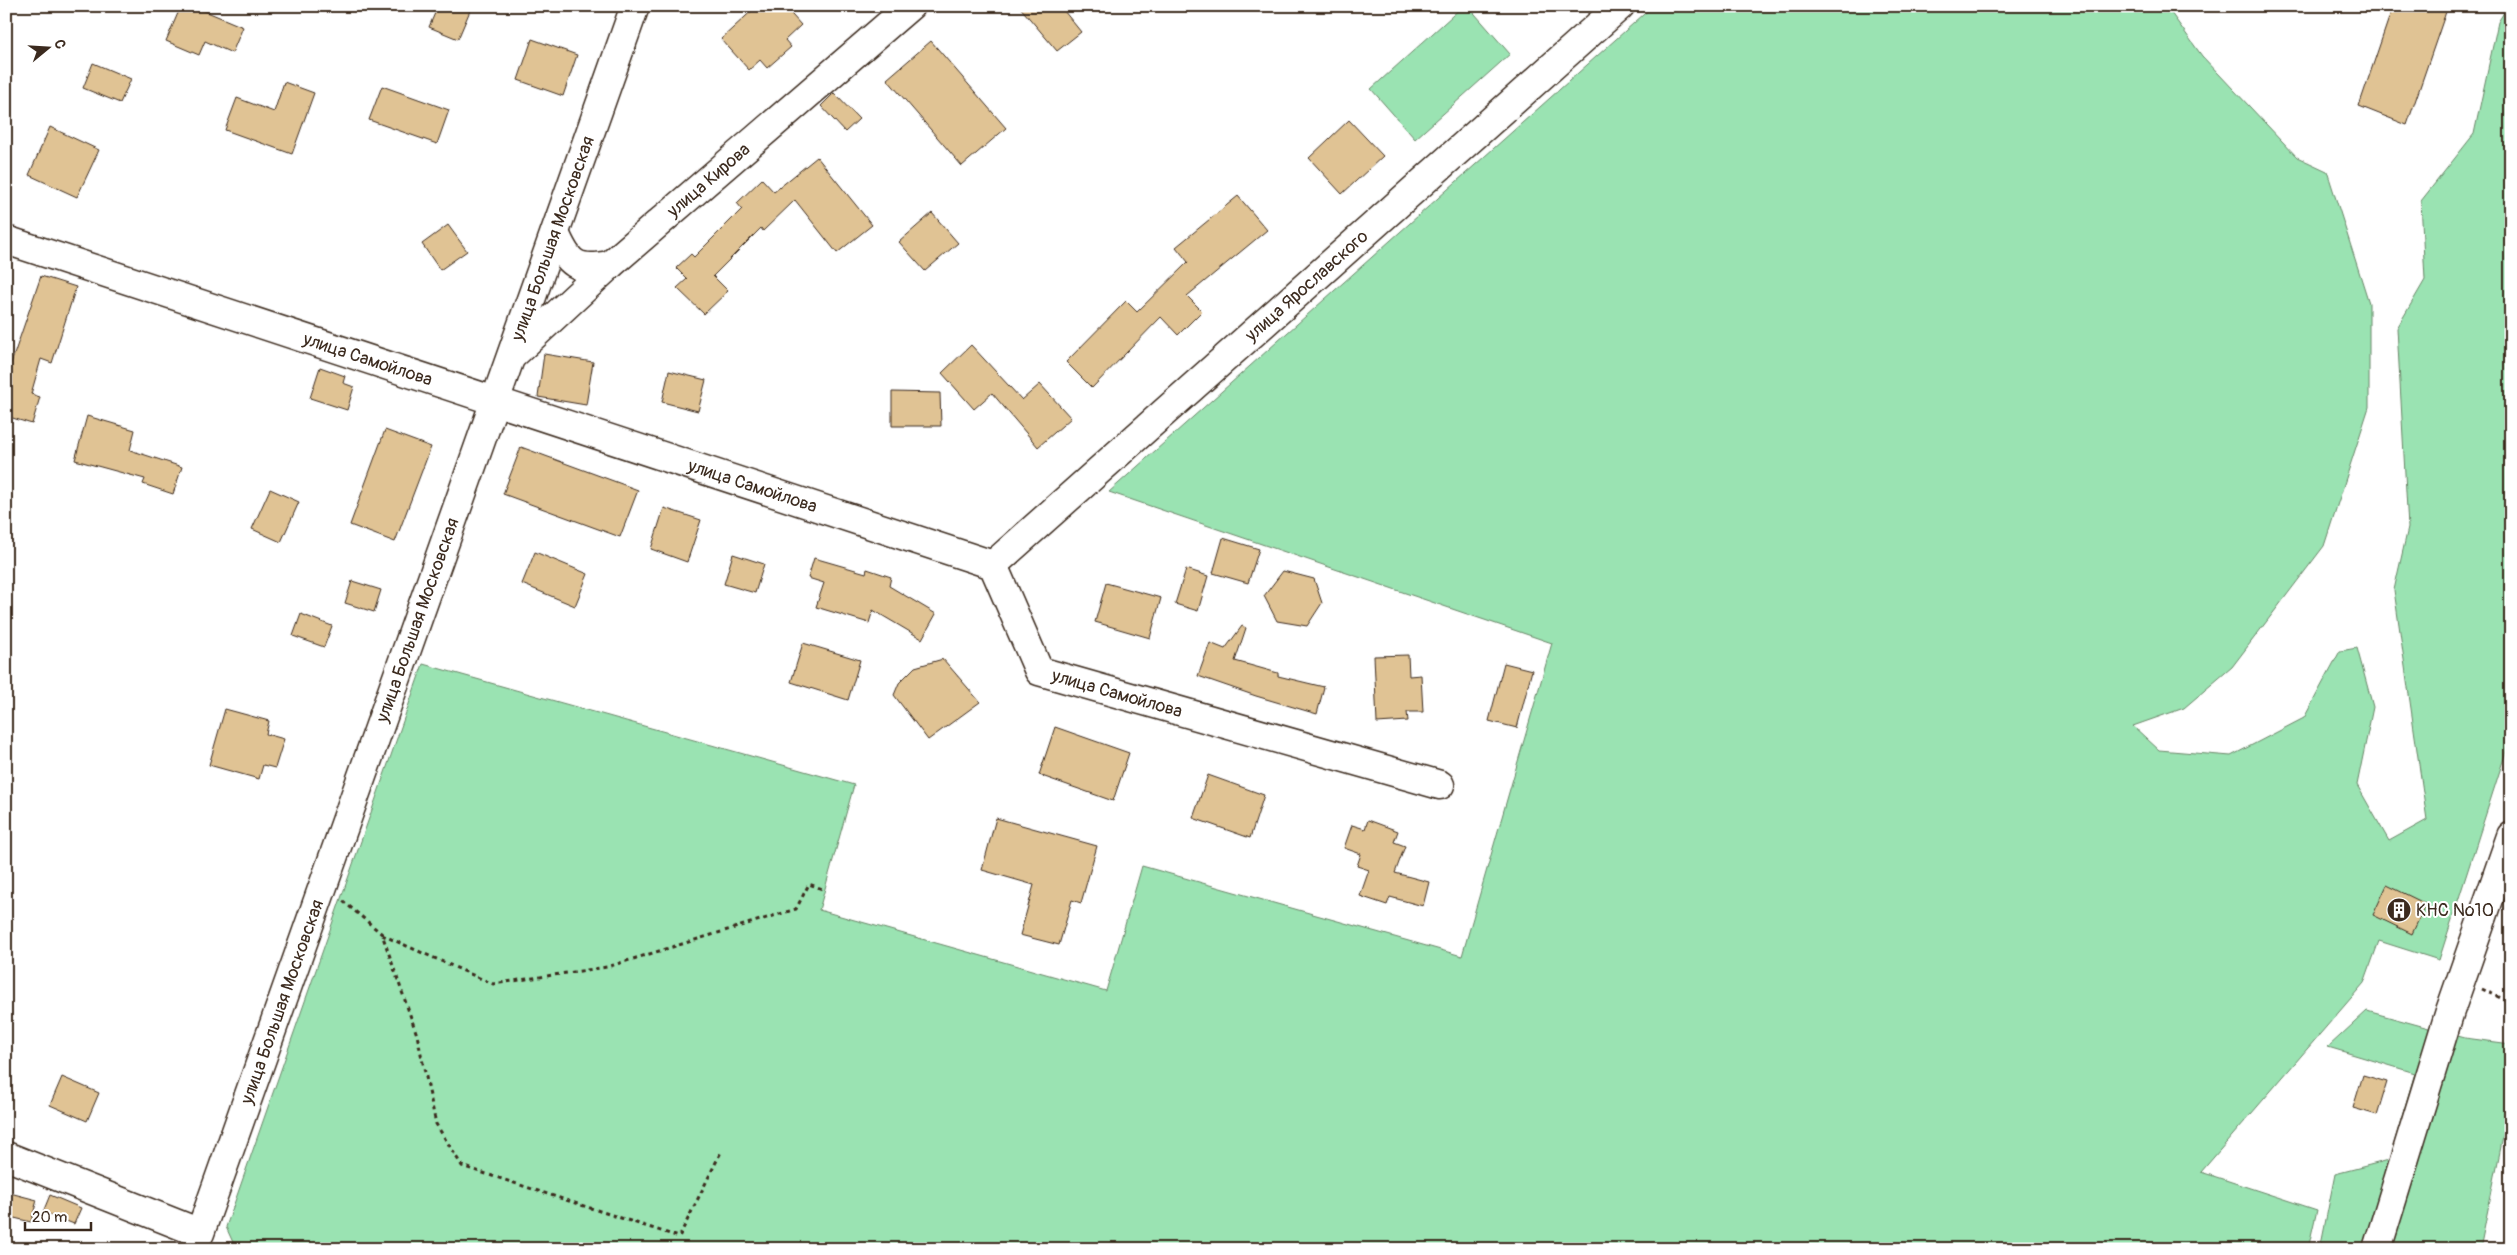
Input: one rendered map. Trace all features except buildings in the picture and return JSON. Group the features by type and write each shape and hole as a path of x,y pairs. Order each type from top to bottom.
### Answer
{"street":[{"name":"улица Большая Московская","path":"6,1156 200,1233 635,6"},
{"name":"улица Кирова","path":"511,356 610,265 910,6"},
{"name":"улица Ярославского","path":"993,565 1620,6"},
{"path":"555,233 563,251 574,265 588,269 610,265"},
{"name":"улица Самойлова","path":"6,240 993,565 1039,671 1440,785"},
{"path":"2377,1249 2461,980 2511,836"}],"path":[{"path":"324,884 382,934 493,984 607,967 796,909 809,884 825,890"},
{"path":"382,934 417,1035 436,1124 462,1166 679,1237 721,1152"},
{"path":"2461,980 2511,1002"}],"green space":[{"path":"1463,6 1468,6 1510,54 1415,139 1371,89"},
{"path":"1653,6 2166,6 2202,56 2297,157 2327,171 2369,303 2369,407 2324,546 2232,667 2184,708 2133,726 2159,750 2231,756 2304,718 2340,651 2357,648 2373,707 2357,785 2389,841 2427,820 2394,590 2408,528 2397,328 2425,280 2421,201 2474,134 2498,22 2508,6 2511,6 2511,736 2439,960 2379,941 2364,983 2201,1172 2317,1210 2308,1249 236,1249 226,1227 423,664 854,785 819,910 1106,991 1142,866 1462,956 1552,643 1109,492"},
{"path":"2367,1011 2465,1038 2511,1044 2511,1127 2504,1132 2480,1249 2320,1249 2335,1174 2389,1160 2415,1073 2328,1047"}],"place":[{"name":"КНС №10","path":"2399,910"}]}
